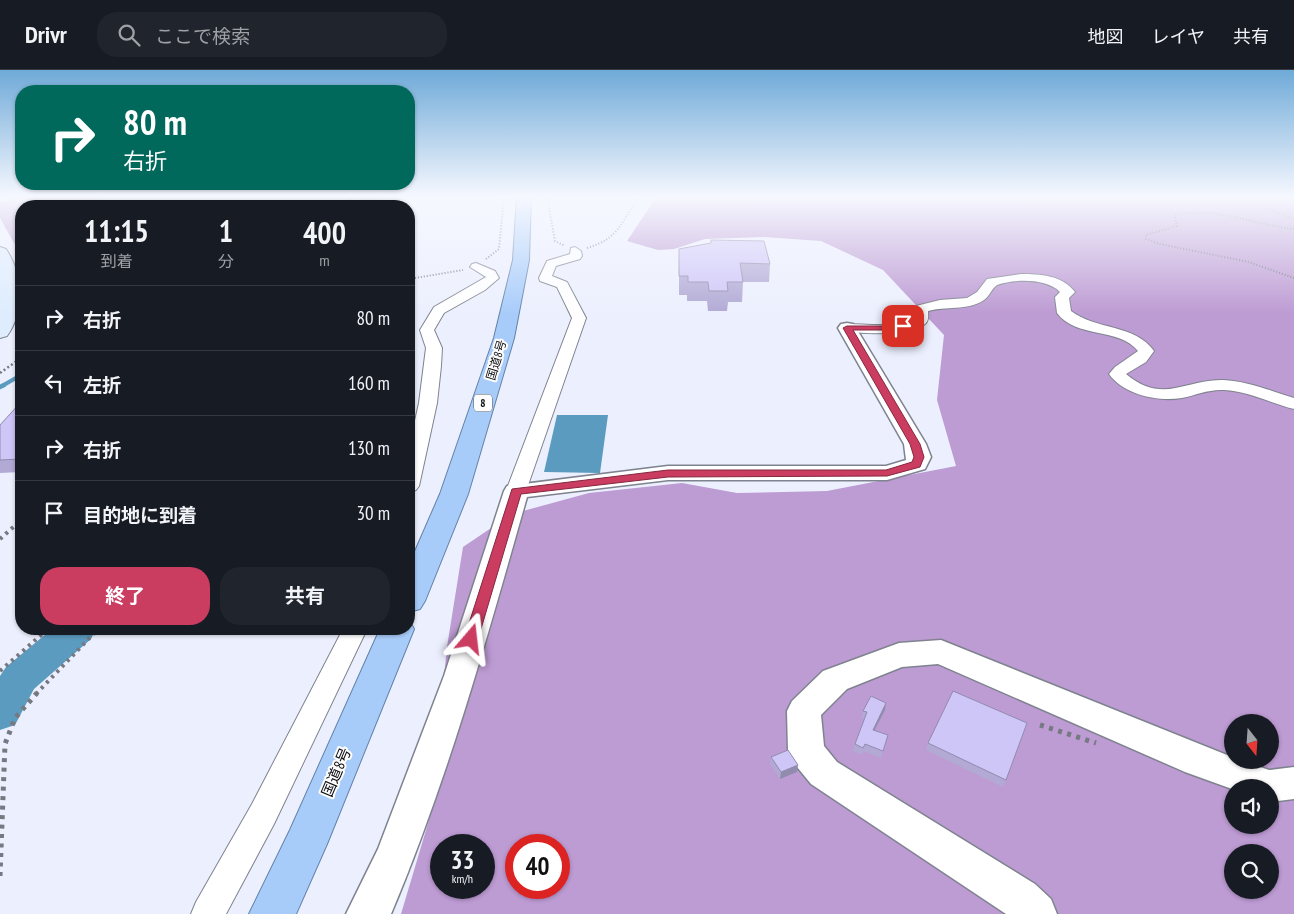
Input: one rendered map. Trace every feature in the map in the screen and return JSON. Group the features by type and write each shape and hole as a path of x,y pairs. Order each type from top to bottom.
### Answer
{"highway":[{"name":"国道8号","path":"415,588 454,494 504,338 521,260 522,235"},
{"name":"国道8号","path":"272,914 306,844 394,635"}],"main road":[{"path":"0,252 8,267 11,299 0,332"}],"street":[{"path":"367,914 375,904 397,852 457,685 516,491 578,318 562,285 545,278 551,264 576,256 575,251"},
{"path":"415,460 428,403 433,366 434,348 427,330 438,311 455,299 485,285 493,278 491,274 476,267"},
{"path":"847,328 890,328 916,324 921,320 921,309 939,304 964,303 977,299 984,292 986,286 993,281 1025,278 1043,279 1060,284 1067,289 1068,292 1062,298 1064,313 1078,324 1129,337 1142,344 1146,351 1142,358 1123,367 1117,374 1130,385 1154,392 1174,394 1207,385 1225,385 1253,391 1294,404"},
{"path":"516,491 668,473 887,473 917,464 919,457 915,444 847,328"},
{"path":"208,914 263,814 352,635"},
{"path":"1036,914 1020,899 824,773 806,751 804,711 835,680 899,655 941,652 1198,761 1269,786 1294,783"}],"path":[{"path":"476,267 499,249 500,235"},
{"path":"554,235 555,242 575,251 600,245 612,240 615,235"},
{"path":"1146,235 1146,240 1162,246 1238,259 1294,278"},
{"path":"0,373 15,362"},
{"path":"0,539 15,525"},
{"path":"0,671 41,635"},
{"path":"0,876 6,744 15,718 54,673 92,635"}],"shaded area":[{"path":"10,235 15,235 14,243"},
{"path":"631,235 1294,235 1294,914 401,914 429,820 447,647 463,547 512,514 589,493 682,483 737,493 827,491 956,466 937,400 944,335 883,270 821,241 764,237 705,239 674,249 658,250 627,241"}],"water":[{"path":"557,415 608,415 600,473 544,472"}],"building":[{"path":"711,240 764,241 770,264 740,263 743,282 727,282 728,291 709,291 708,282 688,282 688,276 679,276 679,249 711,243"},
{"path":"15,409 15,459 0,460 0,425"},
{"path":"953,691 1027,723 1006,780 928,743"},
{"path":"871,696 886,703 873,730 888,735 883,751 865,744 863,748 855,744 867,712 863,711"},
{"path":"788,750 798,765 781,772 771,757"}],"waterway":[{"path":"2,386 15,378"},
{"path":"0,713 20,678 70,635"}],"route":[{"path":"471,639 516,491 668,473 887,473 917,464 919,457 915,444 847,328 890,328 903,326"}]}
